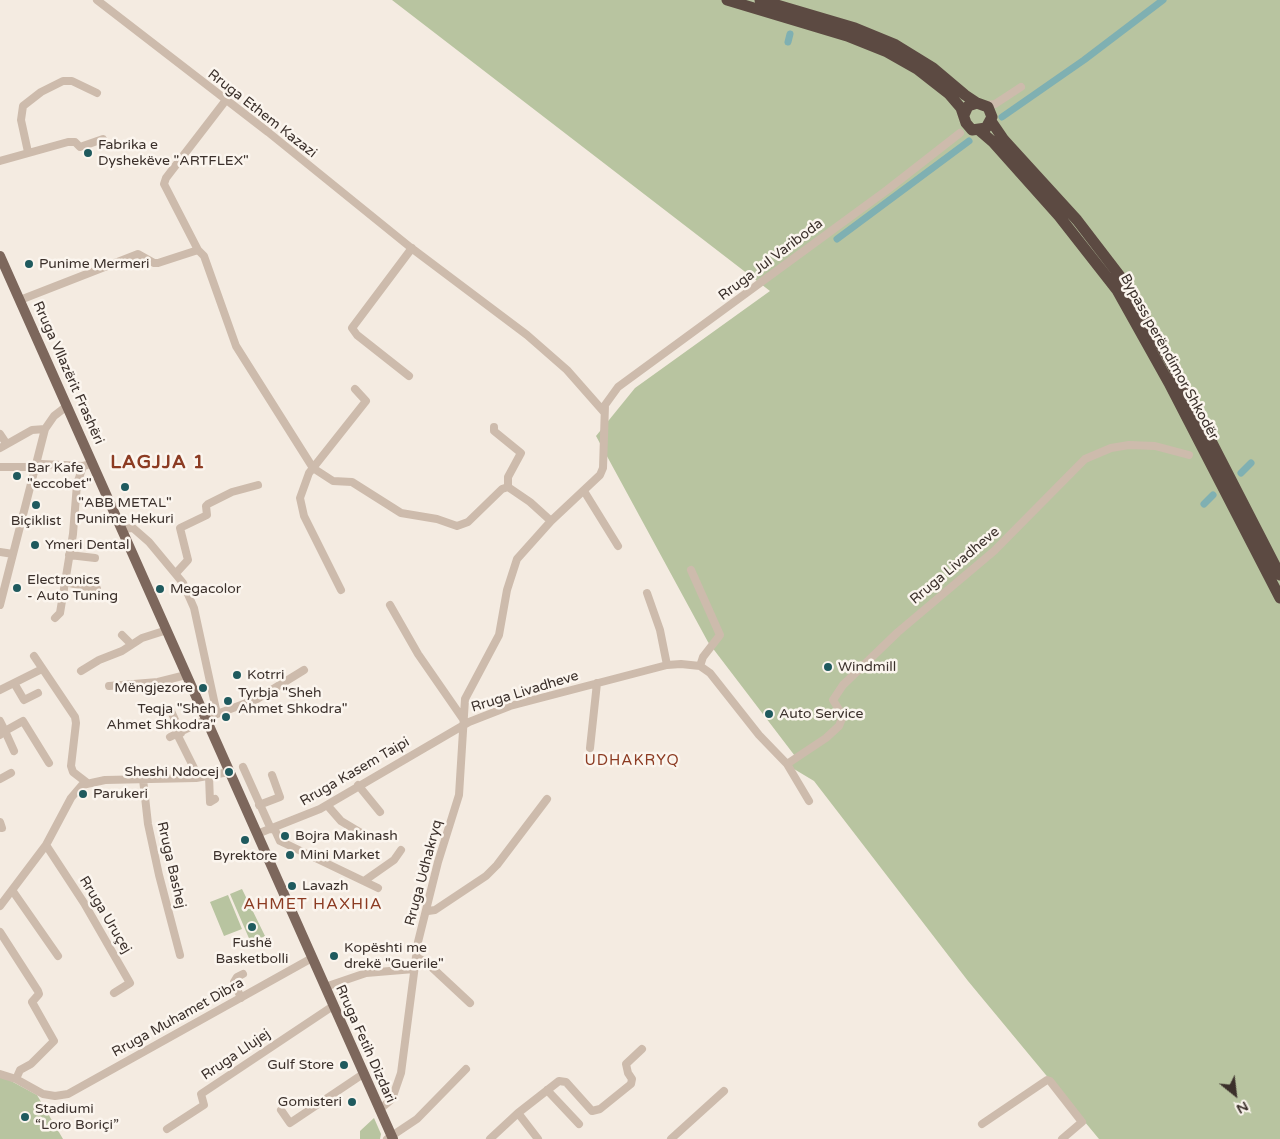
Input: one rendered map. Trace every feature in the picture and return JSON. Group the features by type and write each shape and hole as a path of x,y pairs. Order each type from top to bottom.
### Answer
{"highway":[{"name":"Bypass perëndimor Shkodër","path":"727,0 847,36 887,52 930,79 954,100 964,117 976,130 993,142 1059,216 1117,290 1178,400 1280,598"},
{"name":"Bypass perëndimor Shkodër","path":"760,0 855,28 894,44 920,59 981,104 1004,140 1077,220 1123,280 1172,365 1280,575"},
{"path":"964,117 968,106 981,104"},
{"path":"976,130 986,128 992,119"}],"main road":[{"name":"Rruga Vllazërit Frashëri","path":"0,256 67,406 88,464 122,530 206,720"},
{"name":"Rruga Fetih Dizdari","path":"206,720 391,1138"}],"street":[{"name":"Rruga Ethem Kazazi","path":"97,0 412,248 527,335 568,370 604,412"},
{"path":"28,152 21,120 23,106 41,92 63,81 72,82 97,93"},
{"path":"981,104 998,102 1020,87"},
{"path":"226,100 164,180 165,188 198,250 204,256 236,346 313,468 333,481 352,482 401,513 437,519 457,526 468,522 502,489 508,487"},
{"path":"992,119 998,102"},
{"path":"960,133 964,117"},
{"name":"Rruga Jul Variboda","path":"604,412 605,405 618,387 887,190 960,133 976,130"},
{"path":"0,161 68,142 75,142 80,147 104,139"},
{"path":"409,376 352,328 412,248"},
{"path":"20,300 138,254 154,263 158,263 198,250"},
{"path":"341,590 300,507 300,498 313,468 366,400 355,389"},
{"path":"0,605 45,429 54,416 67,406"},
{"name":"Rruga Udhakryq","path":"379,1110 392,1100 401,1073 416,957 438,862 459,795 462,722 470,688 499,635 507,590 517,559 551,520 594,482 603,468 604,412"},
{"path":"494,427 494,432 521,454 508,477 508,487"},
{"path":"0,434 3,446 32,430 45,429"},
{"name":"Rruga Livadheve","path":"786,764 826,738 839,726 843,716 833,700 837,690 898,632 994,551 1085,459 1111,448 1130,445 1155,446 1189,455"},
{"path":"0,477 0,469 36,465 88,464 77,484 65,582 60,613 56,618"},
{"path":"177,572 188,560 180,528 204,518 207,515 206,506 214,501 258,485"},
{"path":"508,487 551,520"},
{"path":"584,491 618,546"},
{"path":"122,530 133,528 177,572 194,608 217,714"},
{"path":"0,552 13,554"},
{"path":"69,555 95,558"},
{"path":"691,570 720,636 702,657 700,666 710,673 759,735 786,764 809,801"},
{"path":"65,582 97,589"},
{"path":"647,592 660,630 667,665"},
{"path":"390,605 418,654 462,722"},
{"path":"82,671 99,660 122,651 149,635 167,630"},
{"path":"122,635 131,644"},
{"path":"34,656 75,717 71,766 74,772 86,782"},
{"name":"Rruga Livadheve","path":"462,722 510,706 667,665 700,666"},
{"path":"1,688 42,669"},
{"path":"176,735 217,714 257,699 304,670"},
{"path":"109,686 167,681 186,674"},
{"path":"14,683 24,700 38,693"},
{"name":"Rruga Livadheve","path":"590,748 597,683"},
{"path":"170,709 176,735 196,772 196,778"},
{"path":"0,721 2,733 14,751"},
{"path":"2,733 23,721 50,764"},
{"name":"Rruga Kasem Taipi","path":"257,834 327,805 462,722"},
{"path":"243,767 259,805 280,841 378,888"},
{"path":"0,906 46,845 76,789 86,782 196,778 229,772"},
{"path":"0,779 11,773"},
{"path":"259,805 280,796 272,775"},
{"path":"209,776 210,802 215,799"},
{"name":"Rruga Bashej","path":"143,779 148,824 180,955"},
{"path":"358,786 380,812"},
{"path":"428,911 435,910 486,876 498,865 547,799"},
{"path":"327,805 342,821 361,833"},
{"name":"Rruga Uruçej","path":"46,845 84,903 130,983 114,993"},
{"path":"364,881 394,860 401,850"},
{"path":"12,890 58,956"},
{"path":"0,932 38,990 39,994 32,1002 54,1041 31,1064 20,1070 16,1079 0,1074"},
{"path":"416,957 426,962 470,1003"},
{"name":"Rruga Muhamet Dibra","path":"16,1079 31,1088 55,1096 68,1094 312,958"},
{"path":"325,986 366,973 414,970"},
{"path":"241,998 234,982 237,977 243,974"},
{"name":"Rruga Llujej","path":"167,1129 204,1105 201,1094 333,1006"},
{"path":"490,1139 518,1113 559,1081 566,1082 588,1108 596,1111 631,1084 632,1079 626,1064 642,1049"},
{"path":"391,1138 417,1118 466,1069"},
{"path":"281,1110 290,1122 363,1074"},
{"path":"982,1124 1047,1080 1050,1081 1082,1122 1062,1139"},
{"path":"547,1090 579,1124"},
{"path":"671,1139 724,1091"},
{"path":"518,1113 538,1139"}],"green space":[{"path":"392,0 1280,0 1280,1139 1099,1139 968,981 814,781 789,766 798,760 708,642 596,436 635,388 770,291"},
{"path":"242,889 265,936 251,943 230,894"},
{"path":"228,895 242,929 224,936 210,902"},
{"name":"Stadiumi “Loro Boriçi”","path":"0,1075 37,1095 63,1139 0,1139"},
{"path":"374,1118 381,1134 380,1139 360,1139 360,1131"}],"waterway":[{"path":"1002,117 1084,60 1163,0"},
{"path":"788,42 790,34"},
{"path":"837,239 969,141"},
{"path":"1241,473 1251,463"},
{"path":"1204,504 1213,495"}],"place":[{"name":"Fabrika e Dyshekëve \"ARTFLEX\"","path":"88,153"},
{"name":"Punime Mermeri","path":"29,264"},
{"name":"Bar Kafe \"eccobet\"","path":"17,476"},
{"name":"\"ABB METAL\" Punime Hekuri","path":"125,487"},
{"name":"Biçiklist","path":"36,505"},
{"name":"Ymeri Dental","path":"35,545"},
{"name":"Electronics - Auto Tuning","path":"17,588"},
{"name":"Megacolor","path":"160,589"},
{"name":"Windmill","path":"828,667"},
{"name":"Kotrri","path":"237,675"},
{"name":"Mëngjezore","path":"203,688"},
{"name":"Tyrbja \"Sheh Ahmet Shkodra\"","path":"228,701"},
{"name":"Auto Service","path":"769,714"},
{"name":"Teqja \"Sheh Ahmet Shkodra\"","path":"226,717"},
{"name":"Sheshi Ndocej","path":"229,772"},
{"name":"Parukeri","path":"83,794"},
{"name":"Bojra Makinash","path":"285,836"},
{"name":"Byrektore","path":"245,840"},
{"name":"Mini Market","path":"290,855"},
{"name":"Lavazh","path":"292,886"},
{"name":"Fushë Basketbolli","path":"252,927"},
{"name":"Kopështi me drekë \"Guerile\"","path":"334,956"},
{"name":"Gulf Store","path":"344,1065"},
{"name":"Gomisteri","path":"352,1102"},
{"name":"Stadiumi “Loro Boriçi”","path":"25,1117"}],"district":[{"name":"LAGJJA 1","path":"158,463"},
{"name":"UDHAKRYQ","path":"632,761"},
{"name":"AHMET HAXHIA","path":"313,905"}]}
